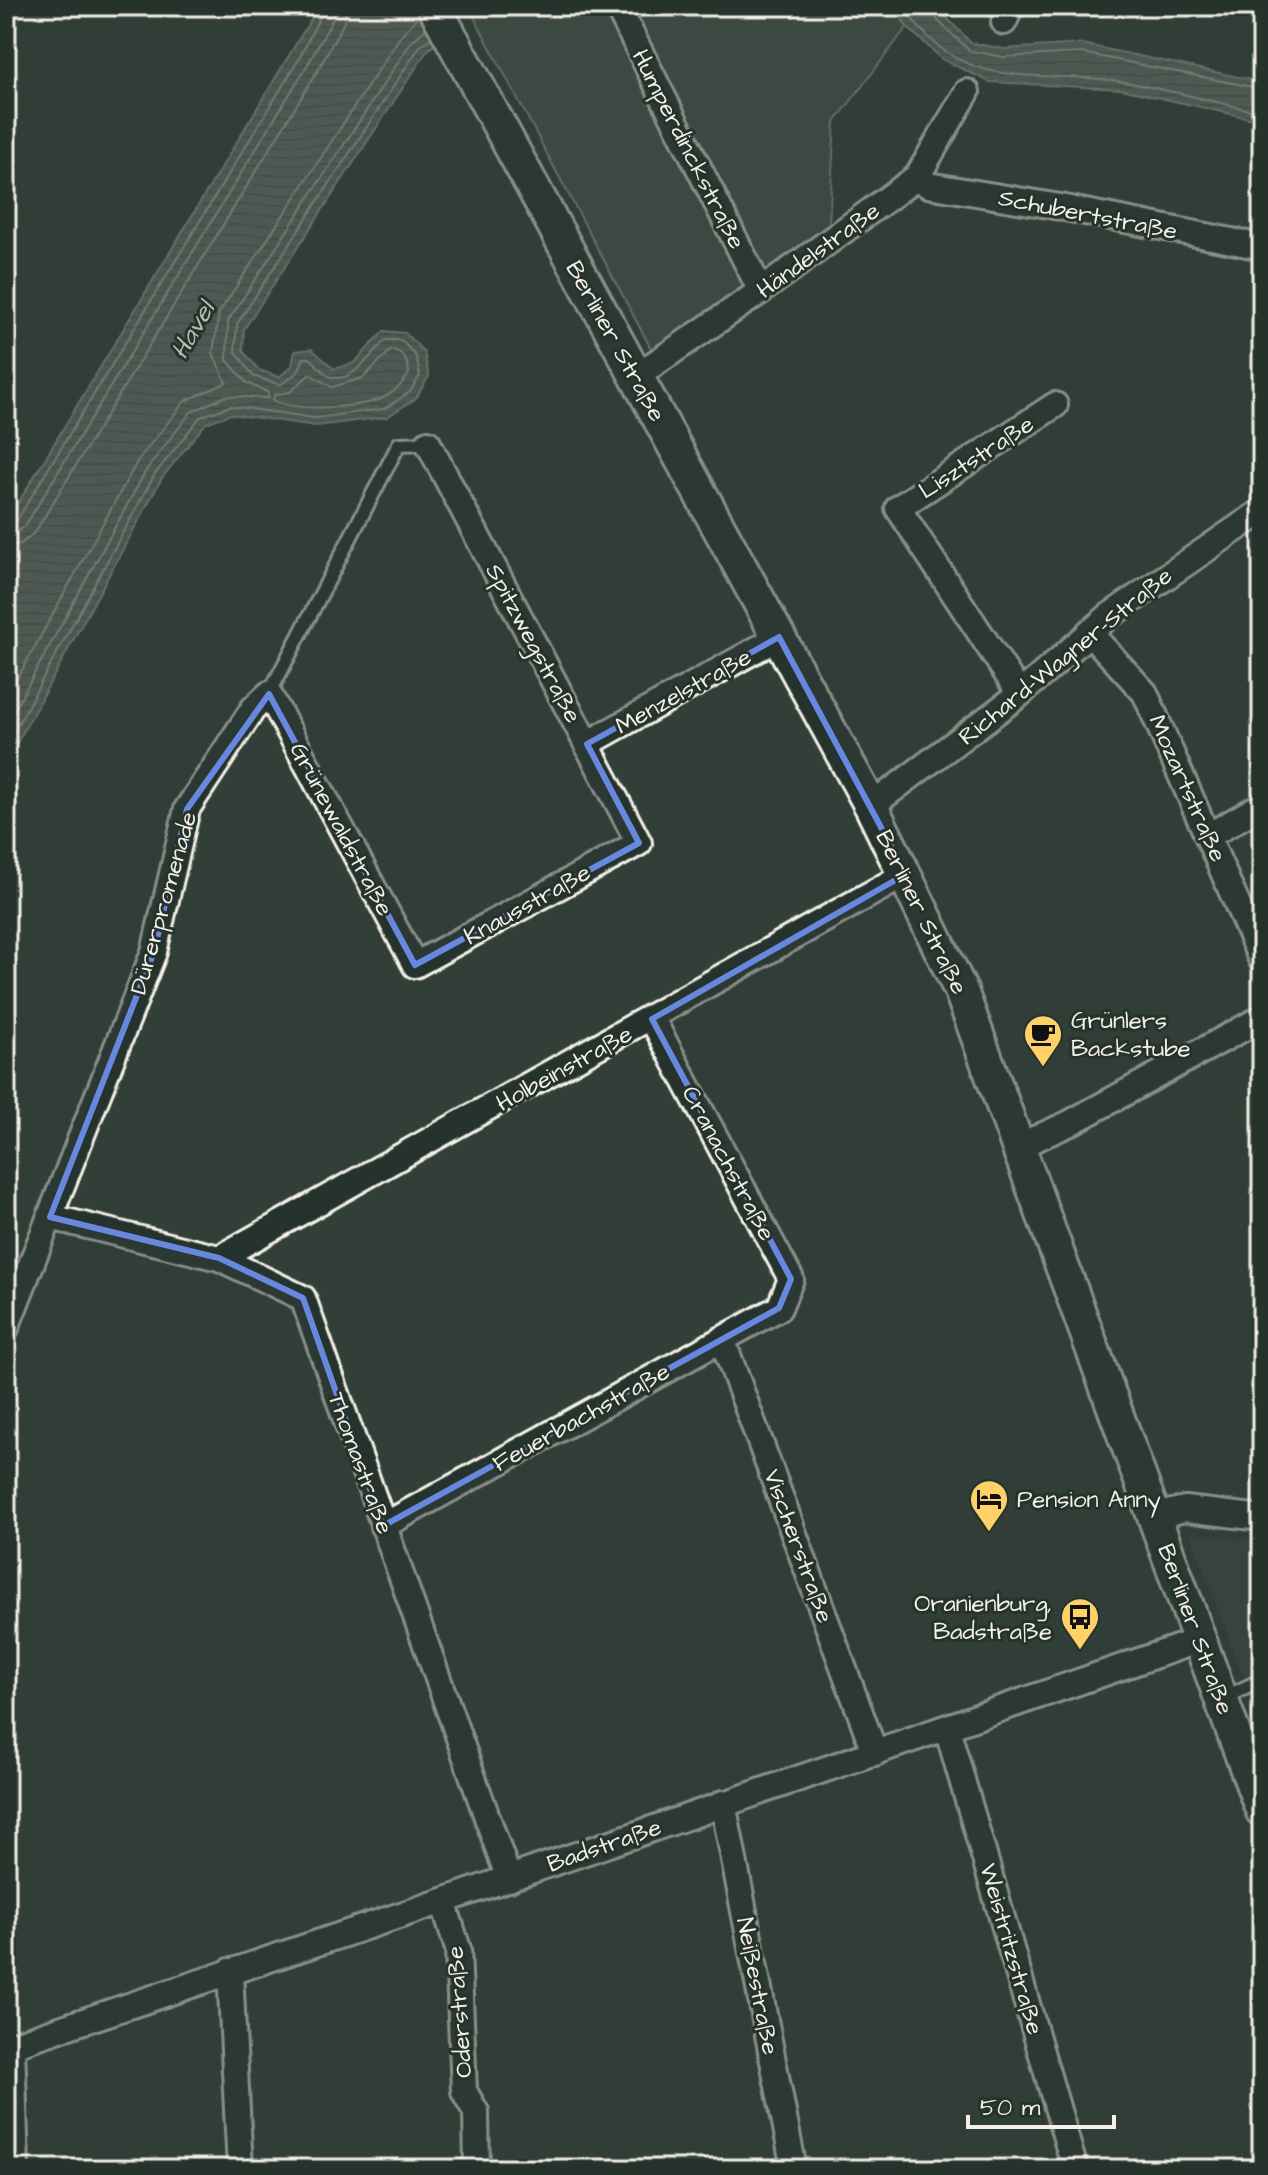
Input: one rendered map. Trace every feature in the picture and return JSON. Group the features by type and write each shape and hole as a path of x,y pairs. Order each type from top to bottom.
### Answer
{"main road":[{"name":"Berliner Straße","path":"434,6 871,806 961,991 1262,1810"}],"street":[{"name":"Humperdinckstraße","path":"617,6 761,291"},
{"name":"Händelstraße","path":"635,377 761,291 917,177 967,92"},
{"name":"Schubertstraße","path":"917,177 928,185 1060,207 1262,247"},
{"name":"Lisztstraße","path":"1020,694 898,508 1055,405"},
{"name":"Spitzwegstraße","path":"428,443 639,843"},
{"name":"Richard-Wagner-Straße","path":"871,806 1020,694 1089,632 1181,564 1262,511"},
{"name":"Mozartstraße","path":"1089,632 1145,693 1210,835 1262,961"},
{"name":"Menzelstraße","path":"587,744 779,637"},
{"name":"Grünewaldstraße","path":"269,694 415,965"},
{"name":"Dürerpromenade","path":"6,1328 154,952 187,809 253,709 269,694"},
{"path":"1210,835 1262,805"},
{"name":"Knausstraße","path":"415,965 639,843"},
{"name":"Holbeinstraße","path":"219,1258 652,1019 906,874"},
{"path":"1019,1146 1068,1124 1262,1018"},
{"name":"Cranachstraße","path":"652,1019 791,1279 779,1308"},
{"name":"Thomastraße","path":"50,1217 219,1258 303,1298 509,1879"},
{"name":"Feuerbachstraße","path":"383,1526 779,1308"},
{"name":"Vischerstraße","path":"722,1339 875,1753"},
{"path":"1155,1516 1185,1509 1262,1518"},
{"name":"Badstraße","path":"9,2046 509,1879 1200,1640"},
{"name":"Weistritzstraße","path":"947,1728 1075,2169"},
{"name":"Neißestraße","path":"723,1803 794,2169"},
{"name":"Oderstraße","path":"443,1901 458,1949 464,2091 476,2112 477,2169"},
{"path":"230,1971 240,2169"},
{"path":"9,2046 16,2169"}],"lane":[{"name":"Dürerpromenade","path":"269,694 399,444 428,443"},
{"path":"1221,1699 1262,1680"}],"highlighted area":[{"path":"779,637 906,874 652,1019 791,1279 779,1308 383,1526 303,1298 219,1258 50,1217 154,952 187,809 269,694 415,965 639,843 587,744"}],"shaded area":[{"path":"468,6 894,6 907,27 835,122 828,240 662,369"},
{"path":"1191,1534 1262,1541 1262,1729"}],"water":[{"name":"Havel","path":"319,6 455,6 446,31 427,51 244,329 243,351 259,370 279,377 292,366 295,351 312,349 334,369 354,363 384,331 405,333 424,352 429,376 416,398 387,417 316,426 230,414 206,423 162,478 6,763 6,523"},
{"path":"894,6 942,6 945,16 971,43 1004,49 1082,44 1262,82 1262,121 1121,89 990,82 943,60 907,27"}],"place":[{"name":"Grünlers Backstube","path":"1043,1068"},
{"name":"Pension Anny","path":"989,1533"},
{"name":"Oranienburg, Badstraße","path":"1080,1651"}]}
